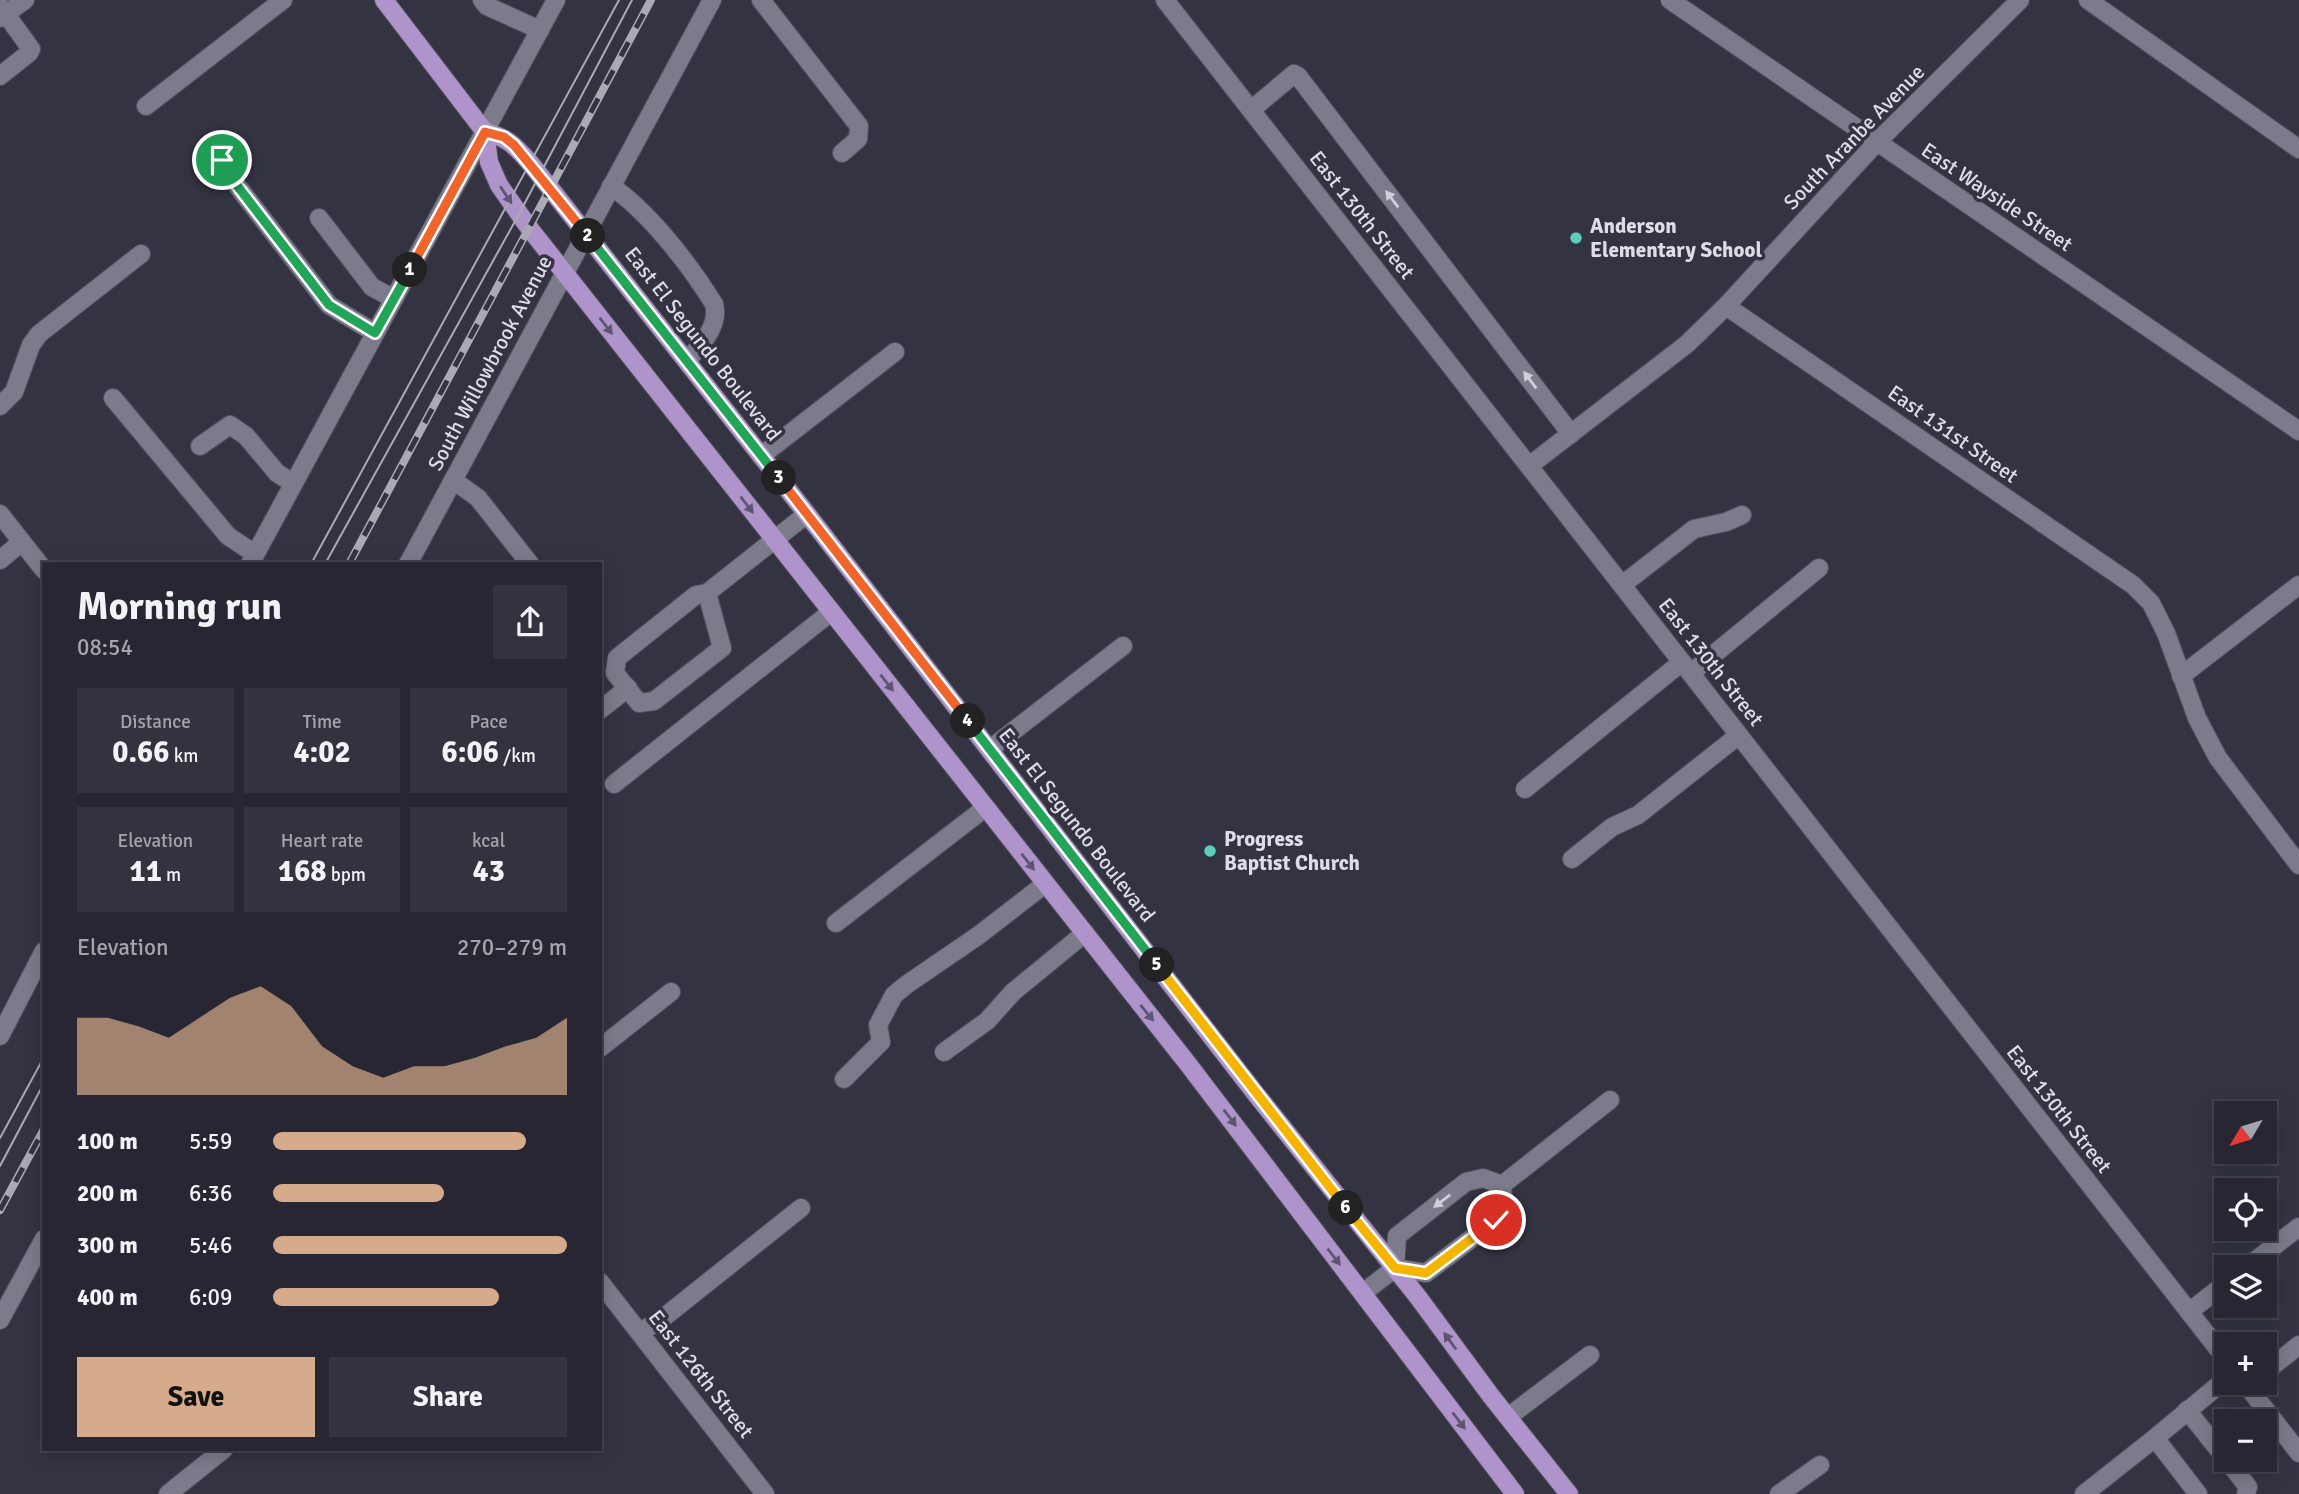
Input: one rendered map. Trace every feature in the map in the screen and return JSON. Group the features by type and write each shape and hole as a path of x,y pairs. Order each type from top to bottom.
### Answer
{"main road":[{"name":"East El Segundo Boulevard","path":"384,0 485,132 489,162 499,185 563,272 1188,1064 1515,1494"},
{"name":"East El Segundo Boulevard","path":"485,132 504,137 514,145 586,234 807,513 1569,1494"}],"street":[{"path":"0,76 30,50 2,13 25,0"},
{"path":"146,106 283,0"},
{"path":"482,0 487,6 540,30"},
{"path":"113,398 228,536 252,559 556,0"},
{"name":"South Willowbrook Avenue","path":"409,562 563,272 712,0"},
{"path":"761,0 859,126 858,139 842,153"},
{"name":"East 130th Street","path":"1165,0 2214,1344"},
{"name":"East Wayside Street","path":"1670,0 2299,431"},
{"name":"South Aranbe Avenue","path":"1529,466 1687,344 1726,306 1877,142 2020,0"},
{"path":"2088,0 2299,149"},
{"path":"1251,110 1294,75 1298,76 1571,434"},
{"path":"238,146 222,160 222,166 230,177 329,305 375,333"},
{"path":"611,186 632,200 653,224 714,304 717,313 715,321 705,339 687,361"},
{"path":"319,218 372,287 394,299"},
{"path":"0,406 14,391 31,345 39,334 141,254"},
{"name":"East 131st Street","path":"1726,306 2133,585 2151,603 2166,634 2180,676"},
{"path":"761,456 895,352"},
{"path":"200,446 230,425 246,436 277,473 293,483"},
{"path":"453,480 478,498 528,562"},
{"path":"707,593 722,648 654,701 639,703 615,673 617,658 696,595 707,593 807,513"},
{"path":"0,514 42,567"},
{"path":"1622,585 1695,529 1726,522 1742,514"},
{"path":"0,560 22,542"},
{"path":"1525,789 1819,568"},
{"path":"2299,586 2180,676 2197,718 2218,758 2299,865"},
{"path":"614,784 831,612"},
{"path":"990,749 1123,646"},
{"path":"602,708 628,688"},
{"path":"1572,859 1612,827 1637,815 1739,735"},
{"path":"836,923 985,808"},
{"path":"844,1079 881,1042 878,1025 894,995 1045,884"},
{"path":"944,1052 987,1021 1013,992 1085,933"},
{"path":"0,1036 42,955"},
{"path":"602,1046 671,992"},
{"path":"1502,1185 1609,1100"},
{"path":"1395,1268 1397,1236 1466,1182 1483,1178 1502,1185"},
{"path":"1363,1293 1395,1268 1426,1273 1496,1220 1503,1204 1502,1185"},
{"path":"639,1332 658,1322 802,1208"},
{"path":"2263,1255 2299,1227"},
{"path":"0,1320 42,1243"},
{"name":"East 126th Street","path":"602,1285 765,1494"},
{"path":"2189,1312 2214,1292"},
{"path":"1508,1417 1590,1355"},
{"path":"2277,1366 2296,1355"},
{"path":"2084,1494 2214,1389"},
{"path":"2256,1395 2299,1453"},
{"path":"2187,1410 2214,1444"},
{"path":"2155,1438 2198,1494"},
{"path":"168,1494 222,1451"},
{"path":"1779,1494 1820,1465"},
{"path":"2236,1472 2248,1487 2246,1494"}],"tram line":[{"path":"312,562 619,0"},
{"path":"326,562 519,214 632,0"},
{"path":"0,1138 42,1061"},
{"path":"0,1166 42,1087"}],"railway":[{"path":"350,562 651,0"},
{"path":"0,1210 42,1133"}],"place":[{"name":"Anderson Elementary School","path":"1576,238"},
{"name":"Progress Baptist Church","path":"1210,851"}],"route":[{"path":"222,160 222,166 329,305 375,333 485,132 504,137 514,145 807,513 1255,1093 1395,1268 1426,1273 1496,1220"}]}
